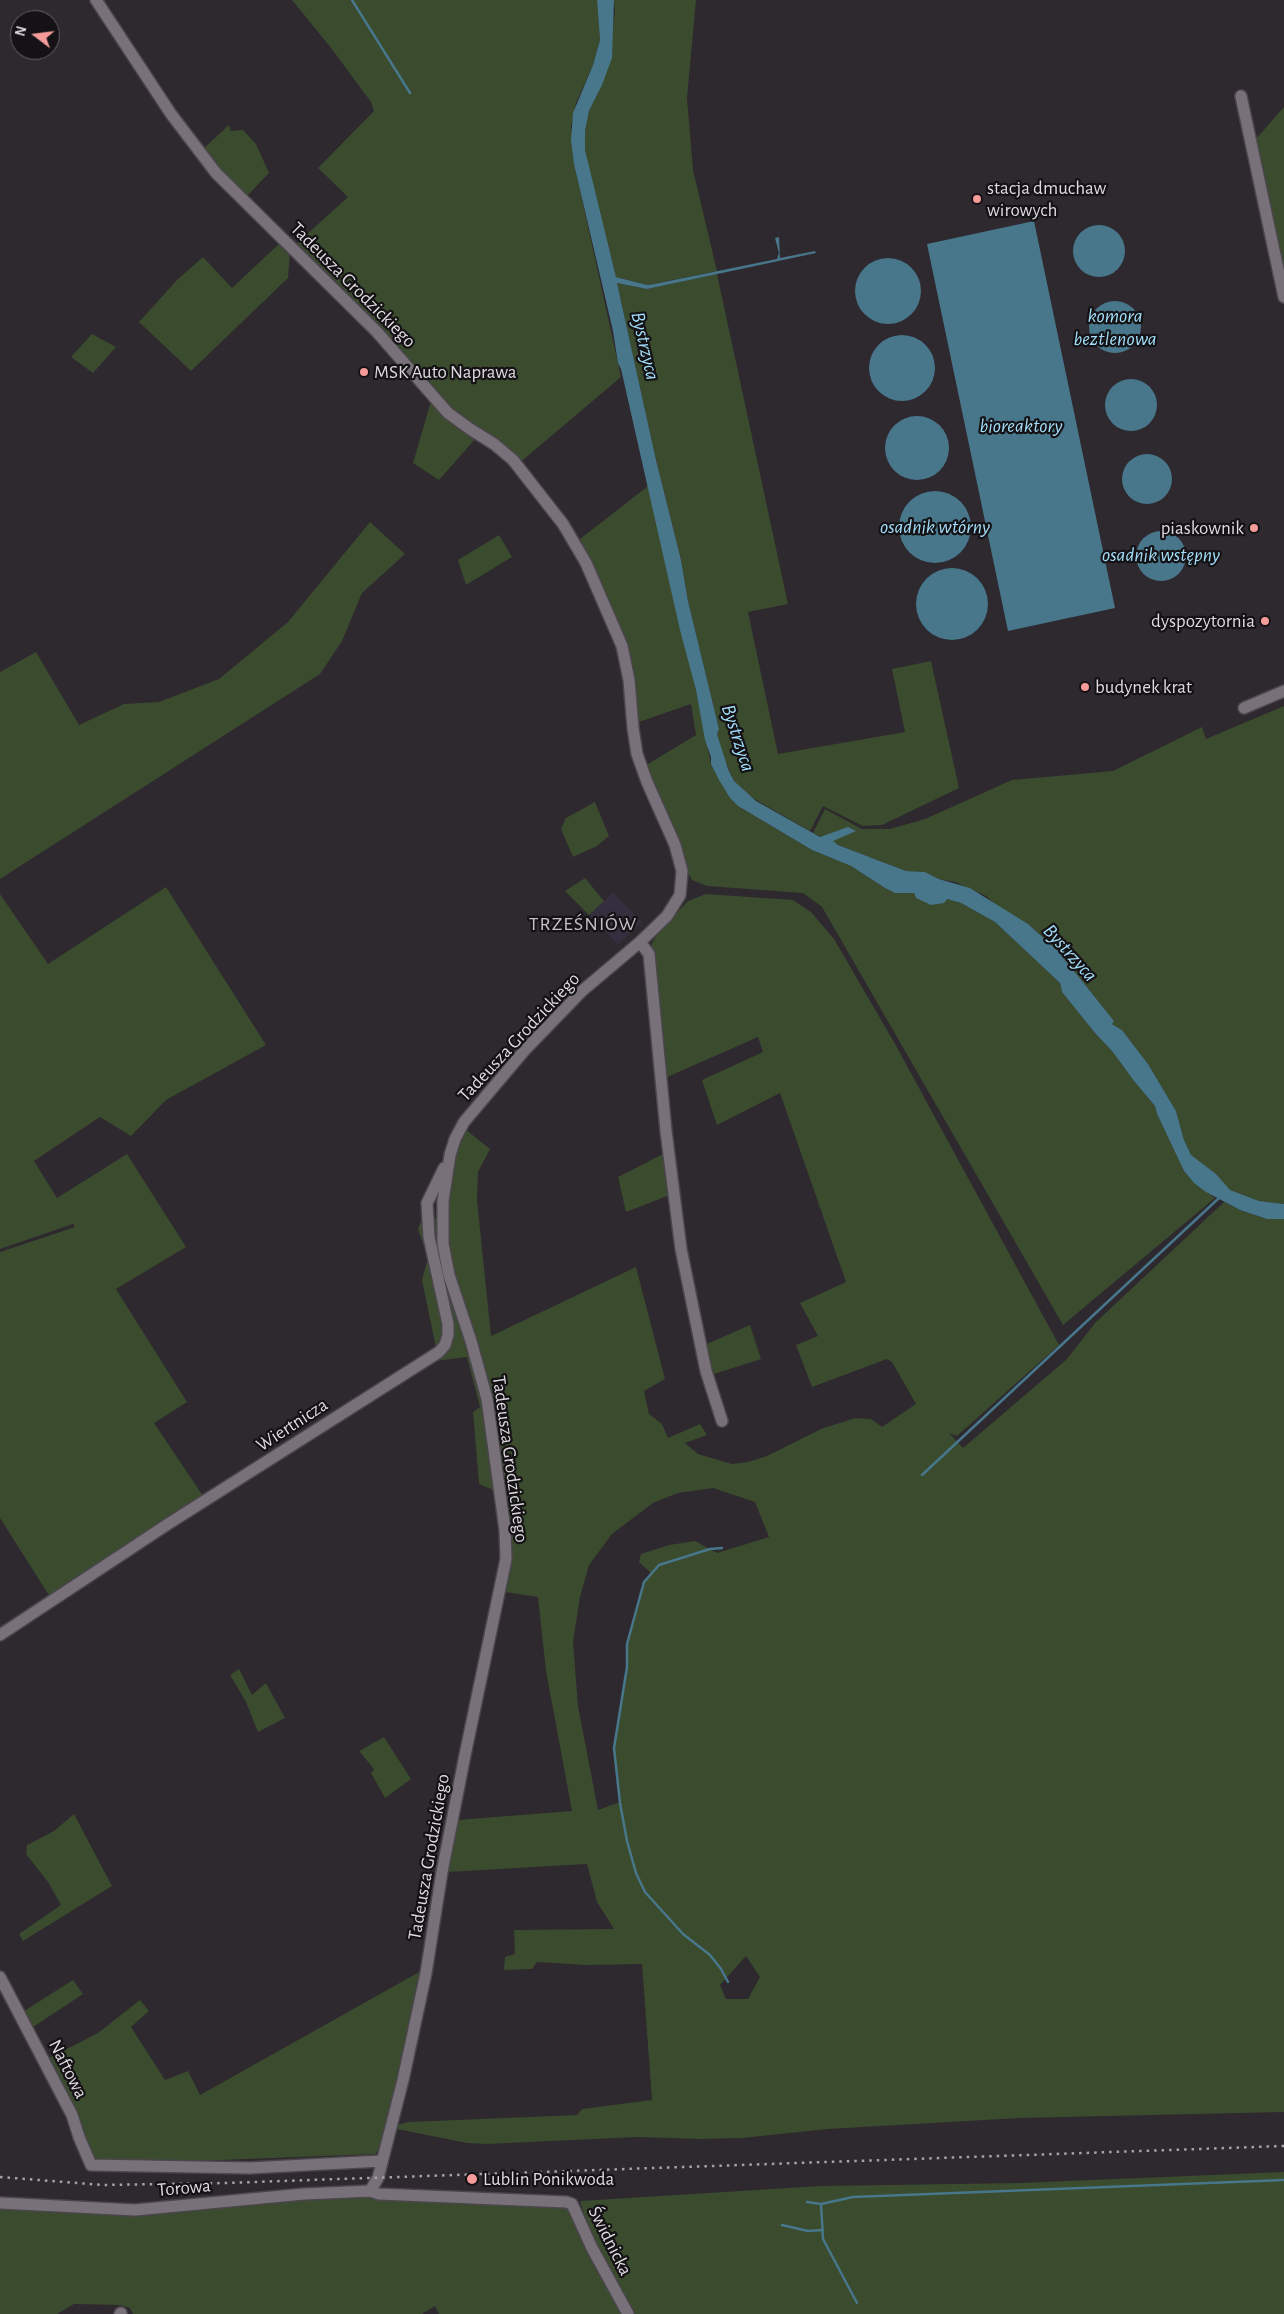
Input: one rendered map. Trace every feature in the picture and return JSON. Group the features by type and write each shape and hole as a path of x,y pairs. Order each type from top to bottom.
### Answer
{"street":[{"name":"Tadeusza Grodzickiego","path":"96,0 171,114 216,173 376,331 448,413 494,444 513,460 552,509 581,553 622,646 629,680 637,754 647,782 675,845 682,871 681,889 676,903 662,922 582,991 515,1060 461,1126 453,1144 447,1167 442,1218 444,1250 449,1275 487,1398 505,1530 506,1559 445,1856 426,1973 403,2080 376,2184 370,2191"},
{"path":"1241,96 1284,297"},
{"path":"1244,708 1284,691"},
{"path":"640,942 649,954 666,1131 681,1249 706,1371 722,1421"},
{"name":"Wiertnicza","path":"0,1635 168,1524 440,1352 445,1345 448,1324 429,1237 426,1203 443,1168 447,1167"},
{"name":"Naftowa","path":"0,1977 72,2115 79,2137 92,2165 108,2165"},
{"name":"Torowa","path":"108,2165 250,2168 381,2162"},
{"name":"Torowa","path":"0,2203 135,2210 304,2194 370,2191"},
{"name":"Świdnicka","path":"370,2191 379,2194 553,2201 572,2204 592,2248 628,2314"}],"shaded area":[{"path":"613,892 642,922 618,945 589,915"}],"green space":[{"path":"292,0 597,0 600,40 593,65 576,103 571,126 577,176 621,377 517,465 470,429 424,377 295,245 348,197 318,168 374,111 371,102"},
{"path":"614,0 696,0 687,98 693,170 717,271 647,285 616,277 585,150 585,131 589,111 602,85 615,12"},
{"path":"1284,107 1284,280 1254,141"},
{"path":"229,125 231,131 243,130 256,144 269,173 246,197 202,150"},
{"path":"281,242 290,251 288,278 191,371 139,322 177,280 203,257 232,288"},
{"path":"717,274 788,604 748,612 778,754 905,732 892,669 931,661 959,788 882,825 863,826 823,806 810,831 749,796 734,781 723,757 717,734 719,729 688,601 681,560 656,460 617,283 647,289"},
{"path":"92,334 116,347 93,373 71,357"},
{"path":"431,401 452,424 477,437 439,480 413,463"},
{"path":"648,486 696,690 711,764 730,798 738,806 812,850 851,866 895,893 915,893 916,898 923,901 947,899 961,903 995,922 1060,983 1062,992 1155,1106 1184,1171 1194,1183 1215,1198 1063,1325 822,907 803,893 707,886 692,880 685,867 643,767 696,735 691,704 636,723 623,659 575,543"},
{"path":"370,522 405,554 362,593 342,641 320,674 0,879 0,672 36,652 79,725 124,704 159,702 219,679 288,622"},
{"path":"499,535 512,557 466,585 458,560"},
{"path":"1284,706 1284,1204 1259,1201 1229,1190 1191,1155 1184,1140 1176,1111 1148,1064 1122,1030 1112,1024 1114,1021 1058,951 1028,924 997,906 986,896 955,882 939,879 925,872 906,871 838,845 813,833 825,809 862,829 890,829 925,819 1012,780 1113,771 1202,727 1206,739"},
{"path":"595,802 609,836 597,846 573,857 561,829 566,818"},
{"path":"585,878 604,901 589,915 565,891"},
{"path":"166,887 266,1045 166,1100 131,1136 100,1117 34,1161 57,1198 127,1154 186,1247 116,1289 187,1402 154,1423 203,1496 50,1597 0,1518 0,1252 75,1227 73,1224 0,1249 0,894 48,964"},
{"path":"706,894 793,900 811,912 834,939 894,1042 1059,1345 957,1436 949,1433 963,1448 1067,1359 1095,1323 1224,1202 1240,1210 1267,1219 1284,1219 1284,2112 1019,2118 828,2129 742,2138 637,2137 487,2144 467,2143 397,2129 398,2125 408,2122 577,2115 582,2109 652,2100 642,1964 585,1965 537,1962 532,1969 504,1970 505,1957 515,1954 514,1930 614,1929 597,1902 587,1864 447,1872 457,1820 572,1811 546,1671 538,1597 505,1592 503,1499 493,1490 479,1484 473,1412 480,1407 467,1357 436,1361 435,1343 422,1280 428,1258 418,1229 422,1219 436,1219 440,1258 453,1159 465,1129 490,1149 478,1172 477,1200 491,1336 636,1267 665,1379 644,1391 649,1414 662,1424 668,1438 700,1424 707,1435 685,1443 698,1454 732,1464 748,1462 767,1456 821,1429 855,1418 871,1419 882,1427 916,1404 892,1362 887,1359 812,1387 796,1345 818,1336 800,1303 846,1282 780,1093 717,1125 702,1080 763,1052 758,1037 665,1078 651,953 652,943 659,931 688,901","holes":["713,1488 755,1502 769,1537 717,1553 695,1541 669,1545 641,1554 639,1562 651,1573 644,1582 627,1644 627,1667 614,1748 620,1802 598,1810 578,1706 573,1642 580,1597 589,1565 612,1534 653,1503 678,1493","746,1956 760,1977 748,1999 726,1999 720,1985"]},
{"path":"665,1153 670,1195 626,1212 618,1177"},
{"path":"750,1325 761,1359 711,1375 707,1344"},
{"path":"239,1669 252,1695 266,1683 285,1718 258,1732 246,1702 230,1675"},
{"path":"384,1737 411,1779 385,1798 371,1773 374,1769 359,1751"},
{"path":"74,1814 112,1886 23,1941 19,1934 61,1905 48,1882 26,1854 27,1845 54,1831"},
{"path":"421,1971 405,2055 381,2147 375,2154 91,2165 79,2119 49,2058 98,2033 140,2000 149,2011 131,2027 165,2080 188,2071 200,2095"},
{"path":"73,1980 83,1994 30,2029 21,2013"},
{"path":"1284,2172 1284,2314 633,2314 592,2238 580,2201 820,2186 1020,2183"},
{"path":"326,2197 378,2197 564,2206 571,2211 626,2314 439,2314 435,2306 422,2314 133,2314 130,2308 120,2305 74,2304 57,2314 0,2314 0,2206 86,2213"}],"water":[{"path":"597,0 614,0 612,58 602,85 589,111 585,131 585,150 616,277 647,285 777,259 779,253 775,238 779,237 780,258 815,251 816,253 647,289 617,283 656,460 681,560 688,601 719,729 717,734 728,769 734,781 756,801 820,837 848,827 856,831 833,841 838,845 906,871 925,872 939,879 970,888 1028,924 1058,951 1114,1021 1112,1024 1122,1030 1148,1064 1176,1111 1184,1140 1191,1155 1216,1174 1230,1190 1259,1201 1284,1204 1284,1219 1267,1219 1240,1210 1206,1192 1194,1183 1184,1171 1155,1106 1062,992 1060,983 995,922 961,903 947,899 944,903 931,905 916,898 914,893 895,893 885,888 851,866 812,850 738,806 730,798 719,780 711,764 711,757 705,740 696,690 680,630 621,369 618,363 613,331 574,164 571,140 573,113 593,65 600,40"},
{"name":"bioreaktory","path":"1034,221 1115,608 1008,631 927,244"},
{"name":"komora beztlenowa","path":"1094,225 1104,225 1118,232 1125,246 1125,256 1118,270 1104,277 1094,277 1084,273 1077,266 1073,256 1073,246 1077,236 1084,229"},
{"path":"881,258 895,258 907,263 916,272 921,284 919,304 912,315 895,324 881,324 869,319 860,310 855,298 855,284 860,272 869,263"},
{"name":"komora beztlenowa","path":"1110,301 1120,301 1134,308 1141,322 1141,332 1134,346 1120,353 1110,353 1100,349 1093,342 1089,332 1089,322 1093,312 1100,305"},
{"path":"902,335 914,338 925,345 932,356 935,368 932,380 925,391 914,398 902,401 890,398 879,391 872,380 869,368 872,356 879,345 890,338"},
{"name":"komora beztlenowa","path":"1126,379 1136,379 1150,386 1157,400 1157,410 1150,424 1136,431 1126,431 1116,427 1109,420 1105,410 1105,400 1109,390 1116,383"},
{"name":"osadnik wtórny","path":"911,416 923,416 940,425 947,436 949,448 947,460 940,471 923,480 911,480 899,475 890,466 885,454 885,442 890,430 899,421"},
{"name":"osadnik wstępny","path":"1147,454 1156,456 1167,465 1172,479 1170,488 1161,499 1147,504 1138,502 1127,493 1122,479 1124,470 1133,459"},
{"name":"osadnik wtórny","path":"935,491 949,494 961,501 968,513 971,527 968,541 961,553 949,560 935,563 921,560 909,553 902,541 899,527 902,513 909,501 921,494"},
{"name":"osadnik wstępny","path":"1161,531 1170,533 1181,542 1186,556 1184,565 1175,576 1161,581 1152,579 1141,570 1136,556 1138,547 1147,536"},
{"name":"osadnik wtórny","path":"952,568 966,571 978,578 985,590 988,604 985,618 978,630 966,637 952,640 938,637 926,630 919,618 916,604 919,590 926,578 938,571"}],"waterway":[{"path":"352,0 410,93"},
{"path":"922,1475 1219,1198"},
{"path":"722,1548 710,1549 659,1565 644,1582 627,1644 627,1667 614,1748 620,1803 627,1841 636,1873 645,1892 683,1934 710,1955 728,1982"},
{"path":"857,2303 823,2239 821,2204 853,2197 1284,2180"},
{"path":"807,2202 821,2204"},
{"path":"782,2225 808,2231 823,2230"}],"railway":[{"path":"0,2177 103,2185 225,2183 1284,2146"}],"place":[{"name":"stacja dmuchaw wirowych","path":"977,199"},
{"name":"MSK Auto Naprawa","path":"364,372"},
{"name":"piaskownik","path":"1254,528"},
{"name":"dyspozytornia","path":"1265,621"},
{"name":"budynek krat","path":"1085,687"},
{"name":"Lublin Ponikwoda","path":"472,2179"}],"district":[{"name":"TRZEŚNIÓW","path":"583,924"}],"water label":[{"name":"Bystrzyca","path":"645,346"},
{"name":"Bystrzyca","path":"738,738"},
{"name":"Bystrzyca","path":"1070,953"}]}
